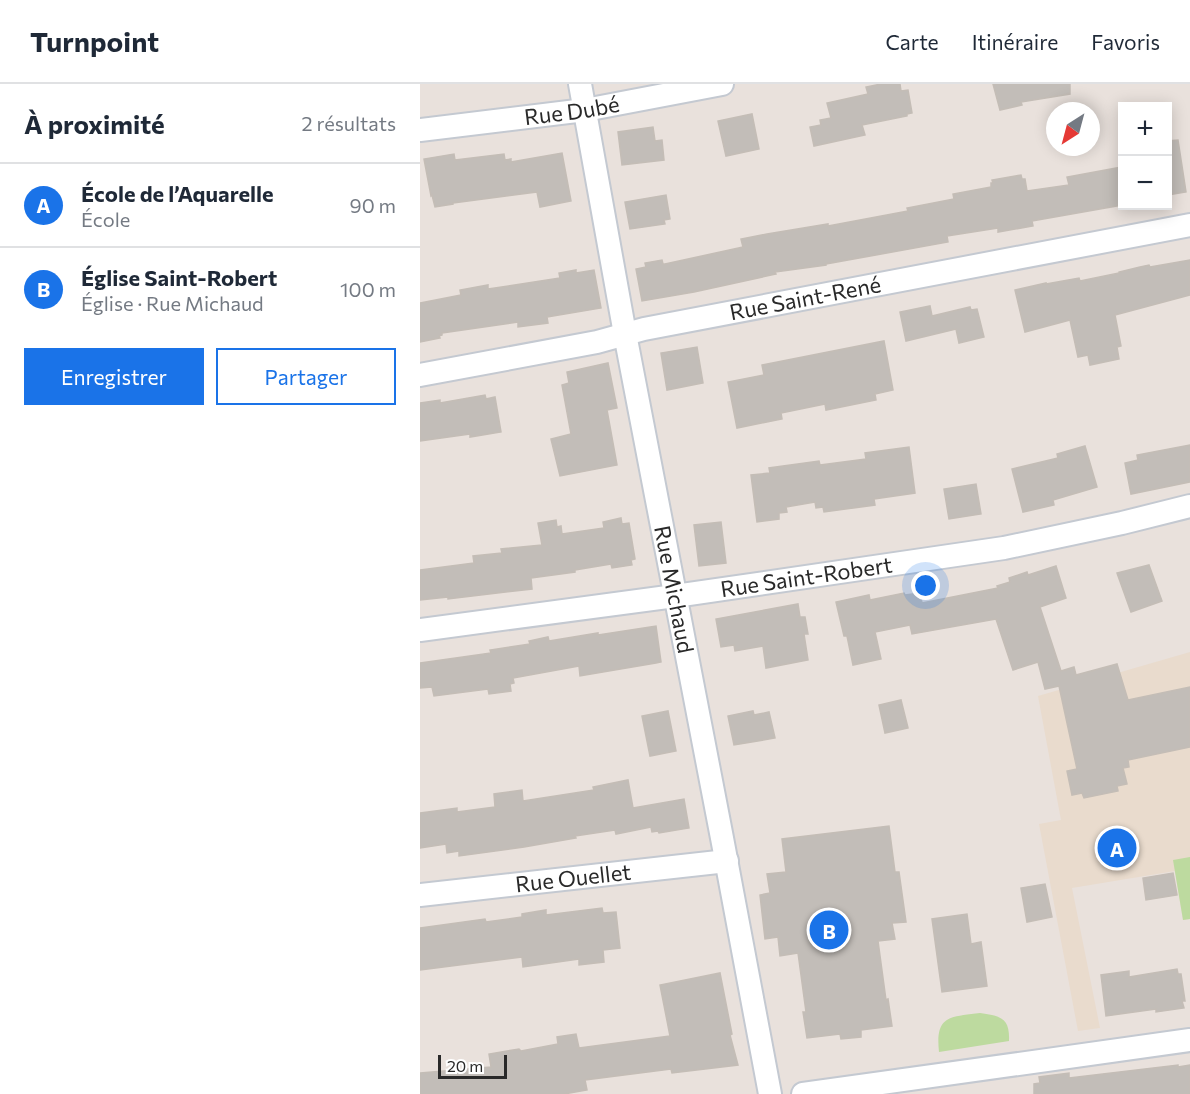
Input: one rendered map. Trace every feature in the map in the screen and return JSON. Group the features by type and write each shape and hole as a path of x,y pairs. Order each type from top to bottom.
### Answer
{"street":[{"name":"Rue Michaud","path":"580,84 625,334 770,1094"},
{"name":"Rue Dubé","path":"420,130 585,110 722,84"},
{"name":"Rue Saint-René","path":"420,375 597,342 667,325 1190,225"},
{"name":"Rue Saint-Robert","path":"420,630 1004,548 1122,524 1190,506"},
{"name":"Rue Ouellet","path":"420,895 727,861"},
{"path":"803,1094 1190,1040"}],"shaded area":[{"path":"1190,652 1190,919 1183,920 1175,871 1072,888 1100,1028 1078,1031 1039,824 1061,820 1038,696"}],"green space":[{"path":"1190,857 1190,919 1183,920 1173,860"},
{"path":"980,1013 994,1015 1003,1020 1008,1027 1009,1041 939,1052 938,1040 942,1024 953,1017"}],"building":[{"path":"900,84 901,91 908,90 912,113 862,125 865,135 814,146 810,127 821,125 820,120 831,118 827,103 868,94 866,87"},
{"path":"993,84 1070,84 1070,94 1021,102 1022,105 1000,110"},
{"path":"752,114 759,149 726,156 718,121"},
{"path":"653,127 655,141 662,140 664,160 622,165 618,132"},
{"path":"1178,140 1186,192 1172,194 1172,156 1172,141"},
{"path":"562,153 571,201 540,207 537,192 435,207 424,159 454,154 455,160 504,154 505,160 511,159 511,162"},
{"path":"1118,168 1118,206 1032,221 1033,226 998,232 998,228 947,236 948,242 826,265 775,272 776,274 694,292 642,301 636,269 646,267 645,263 662,260 665,264 743,247 741,239 908,211 907,208 954,199 953,194 991,187 992,180 1021,175 1022,179 1025,179 1027,191 1069,185 1067,177"},
{"path":"666,195 670,219 664,220 665,224 630,229 625,202"},
{"path":"1190,260 1190,295 1115,315 1121,346 1117,347 1119,359 1090,365 1088,355 1078,357 1070,320 1025,332 1015,290 1079,278 1080,281 1149,265 1150,267"},
{"path":"576,270 576,273 594,270 601,308 547,317 548,323 518,327 518,322 442,333 440,338 420,342 420,303 461,295 460,290 488,285 488,289 560,278 559,273"},
{"path":"930,306 932,316 970,307 971,310 977,309 984,337 959,343 956,329 906,341 900,312"},
{"path":"884,341 893,390 875,394 876,400 826,410 825,404 781,413 782,419 737,428 728,382 764,375 762,365"},
{"path":"697,347 703,383 667,390 661,353"},
{"path":"608,363 617,408 607,410 617,465 560,476 551,439 571,434 562,385 569,383 567,372"},
{"path":"485,395 486,399 495,397 501,432 420,441 420,403 440,400 440,403"},
{"path":"1190,445 1190,482 1131,494 1125,463 1138,460 1137,455"},
{"path":"1085,446 1097,487 1053,500 1054,505 1023,512 1012,469 1058,458 1057,454"},
{"path":"909,447 915,493 874,499 875,505 824,512 823,507 816,508 815,502 786,507 787,512 779,513 779,519 757,522 751,475 770,473 769,468 819,461 820,465 866,459 865,453"},
{"path":"976,484 981,514 949,519 944,489"},
{"path":"621,518 622,524 629,523 635,559 631,560 632,565 612,568 611,564 531,578 532,589 420,600 420,570 474,563 473,556 502,553 501,549 542,545 538,523 556,520 557,527 561,526 562,534 604,528 603,522"},
{"path":"721,522 726,563 699,566 694,525"},
{"path":"1149,565 1162,601 1131,612 1117,573"},
{"path":"1056,566 1066,598 1040,607 1061,671 1074,667 1076,675 1117,664 1128,700 1190,687 1190,747 1128,760 1129,767 1123,768 1127,784 1117,786 1118,791 1084,798 1082,793 1072,795 1067,771 1077,769 1059,686 1045,689 1038,662 1013,670 996,619 912,634 910,625 875,632 881,659 853,665 836,602 869,595 870,600 904,593 905,595 920,593 922,603 998,588 997,586 1010,582 1009,578"},
{"path":"798,604 800,617 805,617 808,634 804,634 808,660 766,668 763,646 735,651 734,645 721,647 716,619"},
{"path":"656,626 661,662 580,676 579,666 513,678 514,683 510,684 511,691 489,694 488,689 434,696 432,687 420,688 420,663 491,653 490,650 530,644 529,641 548,637 549,641"},
{"path":"901,700 908,728 885,733 879,705"},
{"path":"668,711 676,751 650,756 642,716"},
{"path":"753,711 754,715 769,712 775,738 734,745 728,716"},
{"path":"628,780 633,808 684,799 689,828 659,833 658,831 652,832 651,827 616,834 615,830 524,847 459,856 459,851 447,853 446,844 420,848 420,813 457,808 457,812 495,807 494,794 522,790 523,801 594,790 593,787"},
{"path":"889,826 895,872 899,872 906,922 892,923 895,939 878,941 892,1026 861,1030 861,1037 841,1039 840,1034 807,1038 798,953 780,956 778,937 765,939 760,895 770,893 767,874 786,872 782,839"},
{"path":"1173,873 1177,895 1146,900 1143,878"},
{"path":"1045,884 1052,917 1027,922 1021,888"},
{"path":"602,908 603,913 616,912 620,948 603,950 604,962 579,965 579,959 523,967 522,957 420,970 420,928 485,919 486,922 522,917 522,914 546,910 546,915"},
{"path":"967,914 971,944 981,942 987,986 942,992 932,919"},
{"path":"1177,969 1178,974 1181,974 1184,1008 1156,1012 1156,1009 1106,1016 1101,975 1129,971 1129,977"},
{"path":"720,973 732,1034 730,1035 738,1065 672,1073 671,1069 585,1080 587,1090 564,1094 420,1094 420,1073 491,1067 489,1054 558,1044 557,1037 576,1034 579,1048 670,1036 660,985"},
{"path":"1178,1065 1178,1067 1190,1065 1190,1094 1034,1094 1034,1084 1040,1083 1039,1077 1069,1073 1069,1078"}],"place":[{"name":"École de l’Aquarelle","path":"1117,848"},
{"name":"Église Saint-Robert","path":"829,930"}]}
